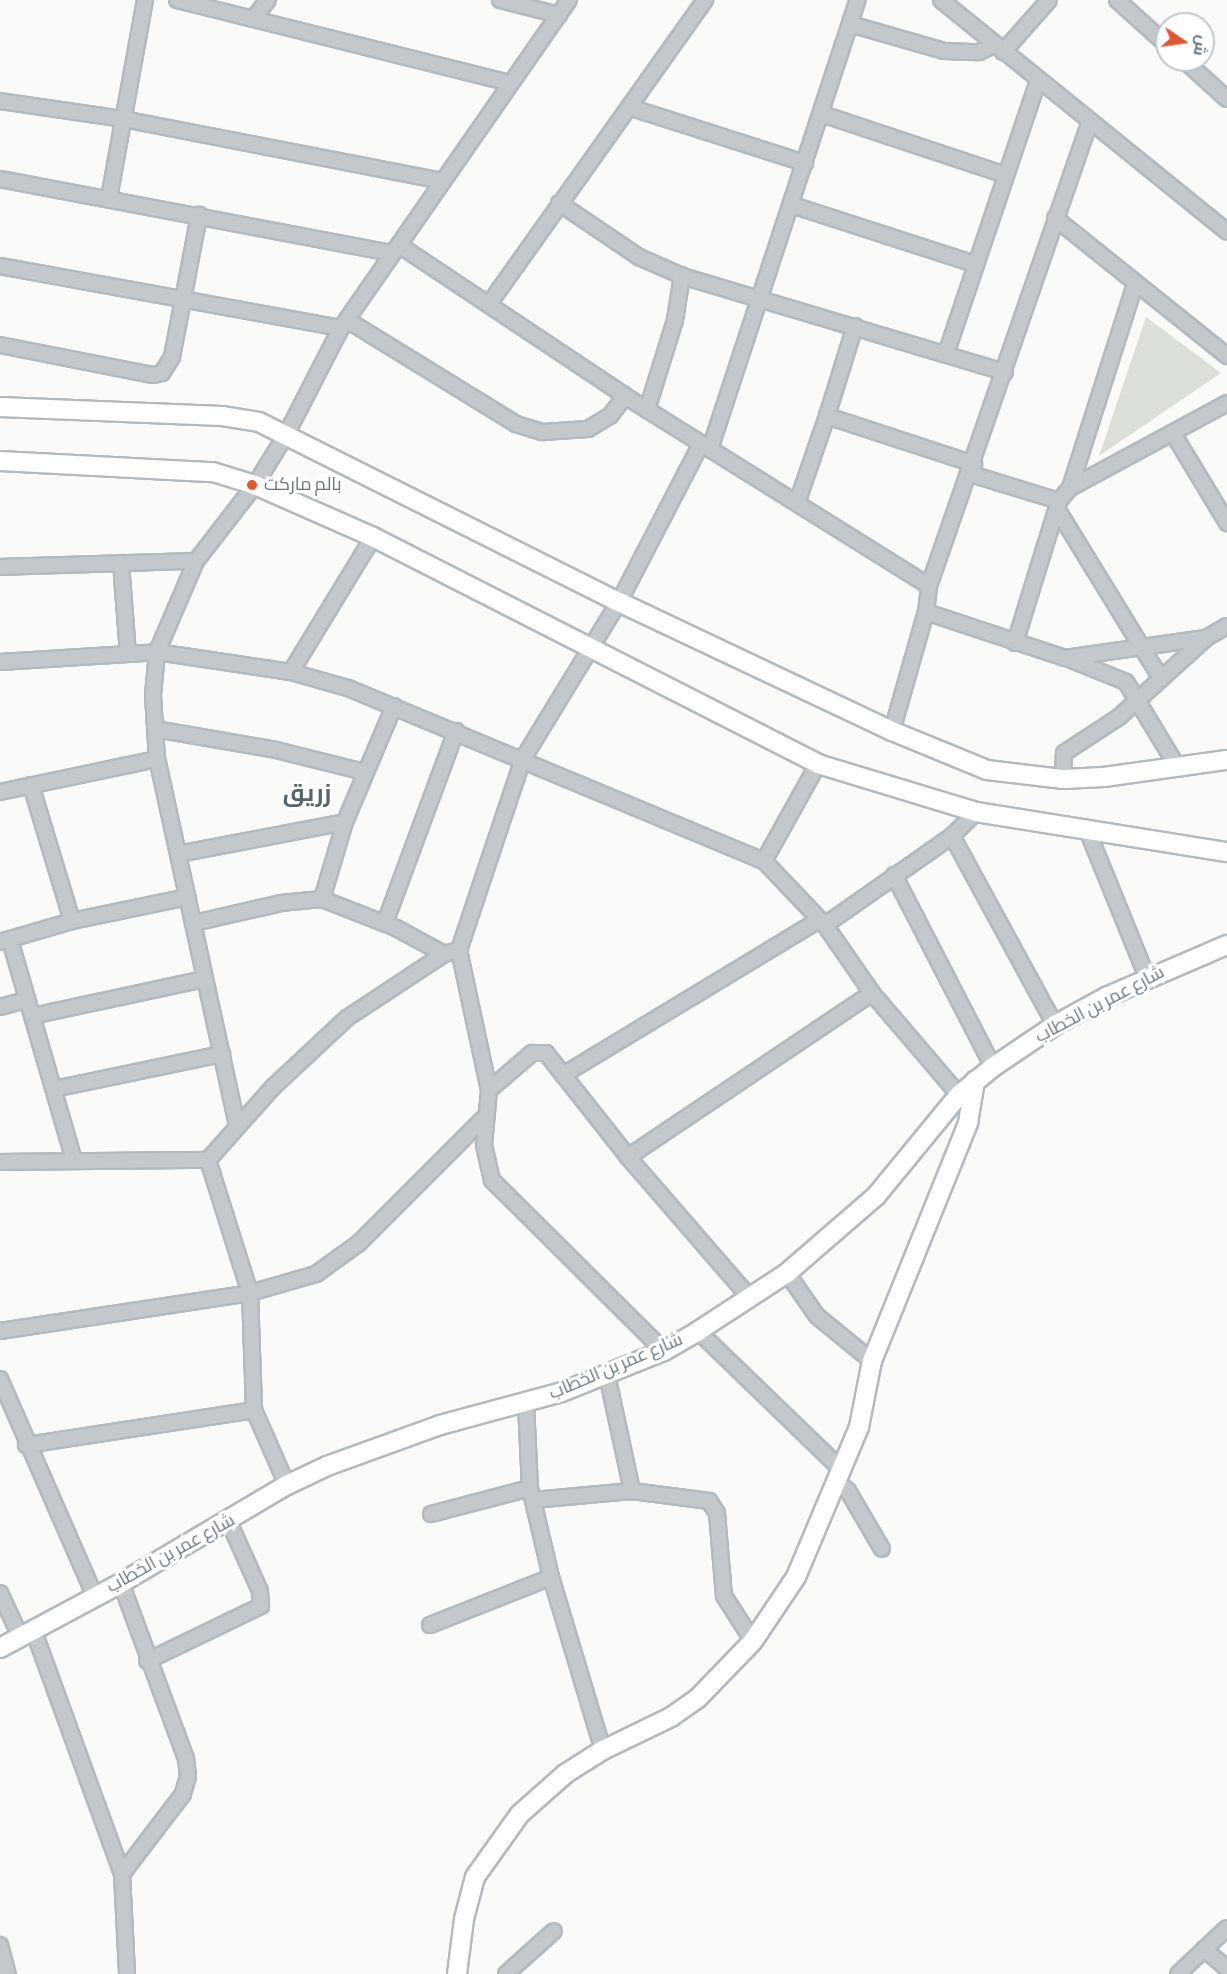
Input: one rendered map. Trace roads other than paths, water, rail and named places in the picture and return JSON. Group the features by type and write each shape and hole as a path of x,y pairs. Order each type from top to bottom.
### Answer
{"street":[{"path":"109,198 146,0"},
{"path":"177,0 509,83"},
{"path":"253,19 268,0"},
{"path":"500,0 559,15"},
{"path":"237,1125 157,759 155,729 157,652 196,561 255,485 287,434 344,324 509,83 569,0"},
{"path":"489,304 705,0"},
{"path":"664,1351 492,1180 484,1145 489,1089 459,950 523,759 619,602 706,447 761,297 858,0"},
{"path":"941,0 1227,232"},
{"path":"850,24 944,51 980,52 999,49 1049,0"},
{"path":"1117,0 1155,34"},
{"path":"1197,72 1227,99"},
{"path":"946,354 1038,81"},
{"path":"0,101 123,119 443,181"},
{"path":"629,106 805,164"},
{"path":"822,114 1005,175"},
{"path":"892,731 926,612 929,586 973,469 1055,219 1090,122"},
{"path":"0,181 396,249 489,304 625,396 929,586"},
{"path":"559,203 639,257 682,276 761,297 1005,372"},
{"path":"792,205 975,264"},
{"path":"0,345 153,375 162,373 172,357 199,215"},
{"path":"1055,219 1227,356"},
{"path":"0,266 344,324 516,424 543,432 588,429 610,416 625,396"},
{"path":"647,410 675,320 682,276"},
{"path":"1016,643 1058,505 1070,488 1136,284"},
{"path":"797,503 855,326"},
{"path":"1070,488 1174,435 1227,404"},
{"path":"0,407 222,416 259,422 619,602 892,731 987,770 1063,779 1178,768 1227,760"},
{"path":"827,416 973,469 1058,505 1161,679"},
{"path":"1174,435 1227,523"},
{"path":"0,461 213,472 255,485 373,537 591,646 818,764 976,812 1088,832 1227,852"},
{"path":"291,672 373,537"},
{"path":"0,567 196,561"},
{"path":"121,563 128,653"},
{"path":"926,612 1116,676 1138,700 1178,768"},
{"path":"1063,779 1064,753 1138,700 1206,638 1227,626"},
{"path":"1065,658 1206,638"},
{"path":"0,662 157,652 291,672 348,688 456,731 765,861 822,923 872,993 959,1095"},
{"path":"322,899 345,822 393,706"},
{"path":"155,729 276,750 364,772"},
{"path":"385,923 456,731"},
{"path":"0,792 157,759"},
{"path":"765,861 818,764"},
{"path":"31,785 72,921"},
{"path":"563,1075 822,923 952,836 976,812"},
{"path":"178,854 345,822"},
{"path":"1088,832 1147,977"},
{"path":"952,836 1055,1025"},
{"path":"894,875 993,1067"},
{"path":"74,1160 27,1000 5,941 72,921 188,897"},
{"path":"194,923 281,903 322,899 385,923 444,954"},
{"name":"شارع عمر بن الخطاب","path":"0,1647 121,1583 229,1522 287,1485 372,1447 526,1404 607,1375 664,1351 698,1332 787,1273 876,1196 959,1095 993,1067 1055,1025 1147,977 1227,945"},
{"path":"208,1160 237,1125 347,1018 444,954 459,950"},
{"path":"32,1016 205,979"},
{"path":"628,1157 872,993"},
{"path":"0,1007 27,1000"},
{"path":"489,1089 539,1052 552,1058 628,1157 750,1298"},
{"path":"54,1089 222,1054"},
{"path":"457,1974 466,1908 483,1863 520,1814 565,1774 603,1750 671,1717 698,1698 753,1641 804,1563 838,1474 859,1427 872,1361 968,1123 975,1081"},
{"path":"0,1331 250,1293 292,1283 338,1261 487,1115"},
{"path":"0,1161 208,1160"},
{"path":"208,1160 250,1293 254,1410 287,1485"},
{"path":"787,1273 817,1316 872,1361"},
{"path":"698,1332 838,1474 882,1549"},
{"path":"607,1375 632,1491"},
{"path":"0,1379 26,1445 95,1596"},
{"path":"526,1404 532,1494 551,1577 603,1750"},
{"path":"26,1445 254,1410"},
{"path":"431,1514 532,1494 632,1491 703,1499 715,1505 723,1596 753,1641"},
{"path":"147,1661 261,1606 260,1591 229,1522"},
{"path":"430,1625 551,1577"},
{"path":"121,1583 147,1661 178,1738 188,1776 183,1794 122,1874"},
{"path":"0,1593 26,1632 122,1874 127,1974"},
{"path":"1178,1974 1227,1928"},
{"path":"506,1974 554,1931"},
{"path":"0,1945 8,1974"},
{"path":"1204,1949 1227,1968"}],"place":[{"name":"بالم ماركت","path":"252,485"}],"district":[{"name":"زريق","path":"307,795"}]}
